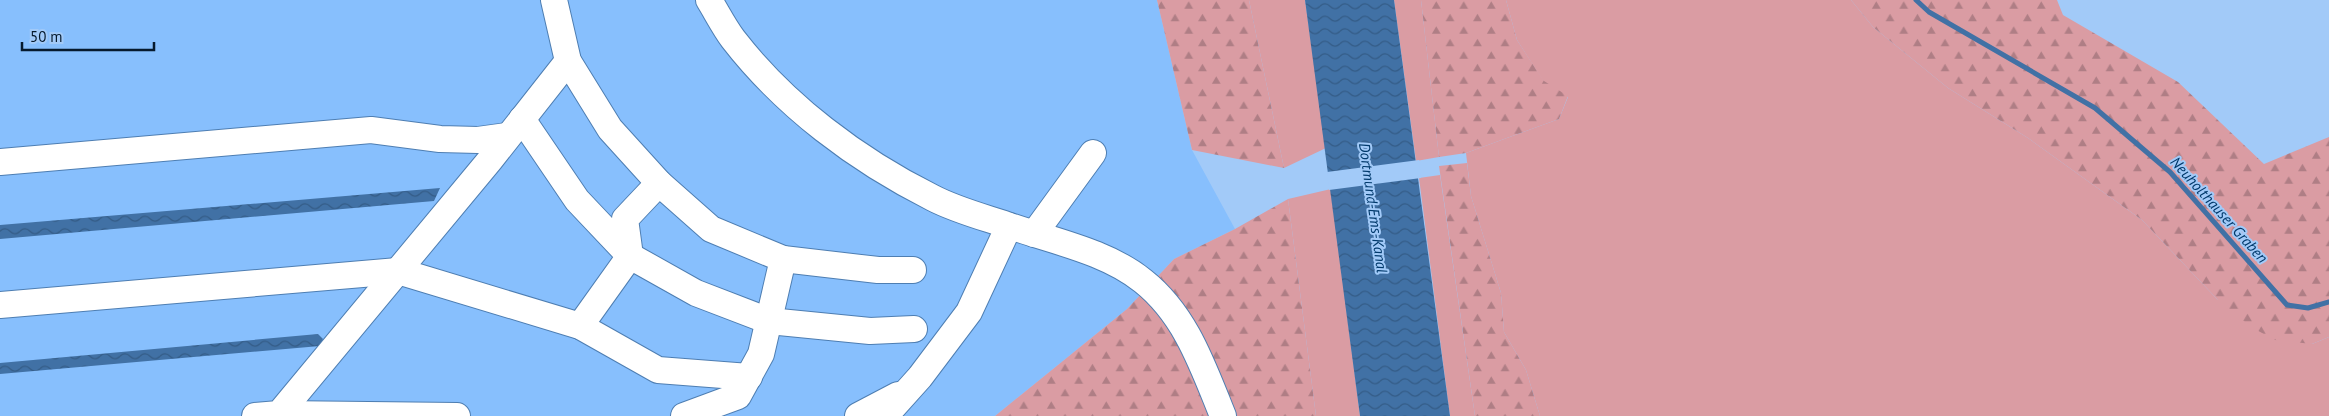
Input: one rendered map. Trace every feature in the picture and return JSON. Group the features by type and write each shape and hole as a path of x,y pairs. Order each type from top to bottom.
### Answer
{"lane":[{"path":"554,0 568,61 610,129 658,183 711,229 783,259 878,270 913,270"},
{"path":"709,0 733,38 778,89 827,131 878,168 934,199 1102,258 1143,281 1178,317 1200,357 1223,416"},
{"path":"267,415 398,270 568,61"},
{"path":"0,162 371,130 440,139 478,140 514,128"},
{"path":"514,128 630,256 696,292 769,321 870,331 914,329"},
{"path":"1034,234 1093,153"},
{"path":"580,326 630,256 625,219 658,183"},
{"path":"885,416 920,377 969,312 1008,226"},
{"path":"684,416 738,396 761,354 783,259"},
{"path":"0,305 398,270 580,326 658,370 748,377"},
{"path":"858,416 891,400 920,377"},
{"path":"267,415 457,416"}],"shaded area":[{"path":"0,0 1157,0 1192,150 1235,229 1174,259 1127,309 995,416 0,416"}],"green space":[{"path":"1157,0 1249,0 1284,168 1192,150"},
{"path":"1249,0 1305,0 1326,148 1284,168"},
{"path":"1394,0 1421,0 1439,157 1416,161"},
{"path":"1421,0 1506,0 1517,40 1544,81 1568,96 1559,119 1466,153 1439,157"},
{"path":"1506,0 1851,0 1873,27 1948,88 2028,138 2142,220 2217,299 2312,344 2329,337 2329,416 1540,416 1526,370 1504,332 1501,293 1471,196 1466,153 1559,119 1568,97 1544,82 1517,40"},
{"path":"1851,0 2057,0 2063,15 2178,82 2264,164 2329,137 2329,337 2312,344 2275,340 2251,327 2217,299 2142,220 2028,138 1948,88 1873,27"},
{"path":"1467,163 1471,196 1501,293 1504,332 1526,370 1540,416 1475,416 1439,166"},
{"path":"1440,175 1475,416 1450,416 1419,178"},
{"path":"1331,189 1360,416 1316,416 1288,199"},
{"path":"1288,199 1316,416 995,416 1127,309 1174,259 1235,229"}],"water":[{"name":"Dortmund-Ems-Kanal","path":"1305,0 1394,0 1450,416 1360,416"},
{"path":"440,188 434,201 0,239 0,225"},
{"path":"318,334 323,339 320,346 0,374 0,363"}],"pier":[{"path":"1419,160 1421,178 1329,190 1327,172"}],"waterway":[{"name":"Neuholthauser Graben","path":"1916,0 1929,12 2095,108 2170,172 2287,305 2308,308 2329,302"}]}
